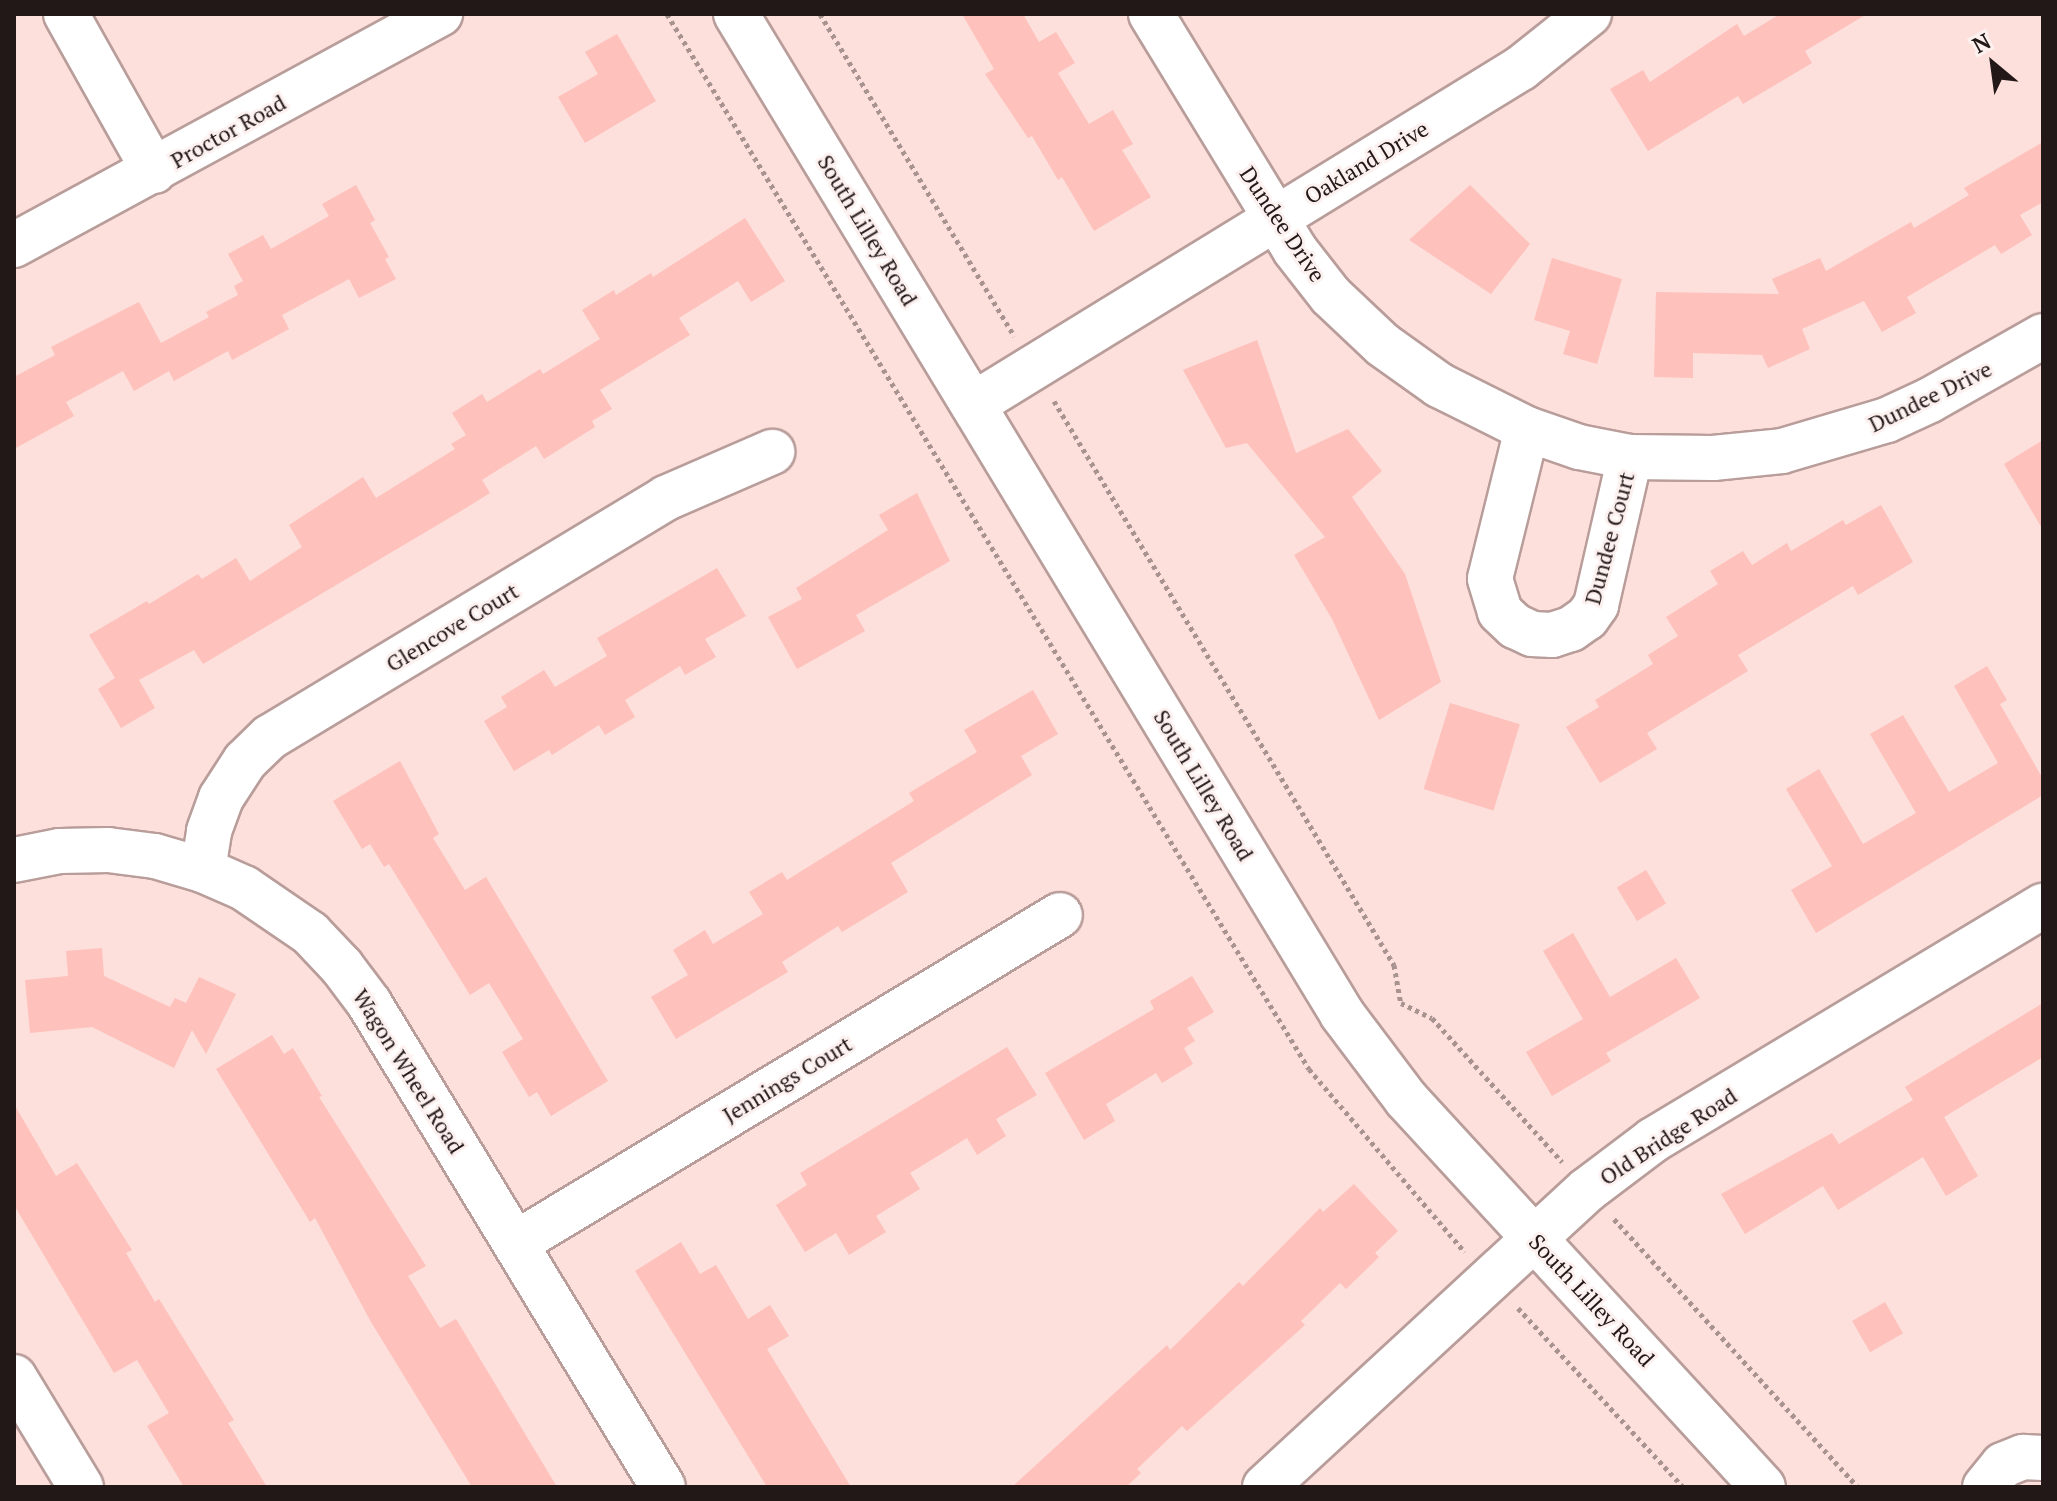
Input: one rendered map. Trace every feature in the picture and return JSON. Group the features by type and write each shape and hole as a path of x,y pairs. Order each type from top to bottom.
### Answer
{"street":[{"path":"66,14 154,171"},
{"name":"Proctor Road","path":"14,245 440,14"},
{"name":"South Lilley Road","path":"736,14 1342,1014 1406,1099 1763,1487"},
{"name":"Dundee Drive","path":"1151,14 1275,218 1331,296 1383,345 1439,385 1527,429 1579,447 1630,457 1741,456 1782,451 1843,436 1930,400 2043,336"},
{"name":"Oakland Drive","path":"974,404 1521,68 1589,14"},
{"name":"Dundee Court","path":"1527,429 1490,579 1500,612 1515,626 1532,634 1552,635 1571,629 1587,618 1596,605 1630,457"},
{"name":"Glencove Court","path":"203,870 209,831 221,798 245,761 270,737 666,498 772,452"},
{"name":"Wagon Wheel Road","path":"14,860 60,851 108,850 155,856 203,870 275,907 310,933 342,967 369,1003 663,1487"},
{"name":"Old Bridge Road","path":"1265,1487 1594,1185 1653,1140 2043,906"},
{"name":"Jennings Court","path":"516,1243 1060,915"},
{"path":"14,1377 81,1487"},
{"path":"1985,1487 2003,1465 2023,1457 2043,1458"}],"path":[{"path":"667,14 1309,1069 1474,1261"},
{"path":"820,14 1019,344"},
{"path":"1049,393 1394,965 1401,1003 1432,1018 1568,1169"},
{"path":"1608,1212 1858,1487"},
{"path":"1512,1302 1683,1487"}],"building":[{"path":"962,14 1023,14 1039,42 1056,32 1075,63 1058,73 1089,124 1113,110 1133,144 1122,150 1151,197 1094,231 1062,177 1058,180 1032,136 1028,138 985,74 994,69"},
{"path":"1780,14 1867,14 1805,51 1812,63 1743,104 1738,96 1648,151 1610,89 1643,70 1650,82 1737,24 1744,36"},
{"path":"617,34 656,101 585,143 558,97 598,74 585,52"},
{"path":"2043,142 2043,202 2020,215 2032,235 2001,254 1995,245 1907,297 1916,313 1882,332 1864,301 1802,329 1810,349 1768,368 1762,355 1693,353 1693,378 1654,377 1656,292 1779,294 1772,279 1820,258 1826,271 1911,222 1914,228 1969,195 1964,188"},
{"path":"356,185 375,220 370,223 389,257 385,259 396,279 359,298 349,279 282,315 289,329 232,360 228,351 174,381 169,371 134,391 123,371 66,402 74,416 14,449 14,377 55,355 51,347 139,302 161,343 209,317 206,312 238,295 234,286 243,281 228,254 263,235 271,249 329,216 322,204"},
{"path":"1470,185 1530,244 1491,294 1409,240"},
{"path":"745,218 785,281 751,302 738,281 679,318 690,335 600,390 612,409 592,421 595,427 544,459 536,446 482,480 490,493 461,511 203,664 194,650 139,680 155,708 121,728 98,689 115,678 89,635 198,574 202,579 236,558 250,581 302,547 289,525 363,477 376,498 455,449 451,444 466,435 452,413 482,394 487,402 540,369 543,374 600,339 582,310 614,290 616,295 651,273 653,277"},
{"path":"1552,258 1622,279 1597,364 1563,354 1570,331 1534,320"},
{"path":"1257,340 1296,453 1348,429 1382,471 1352,497 1405,574 1441,682 1379,720 1332,619 1294,555 1325,537 1247,443 1226,448 1183,370"},
{"path":"2043,440 2043,530 2004,464"},
{"path":"917,493 950,561 856,615 865,631 797,669 768,617 802,599 796,588 888,530 879,515"},
{"path":"1881,505 1913,562 1858,595 1853,586 1738,655 1748,671 1647,733 1657,749 1600,783 1566,727 1599,707 1595,700 1653,664 1648,655 1678,636 1666,617 1718,584 1710,571 1743,551 1752,565 1787,543 1791,551 1843,520 1846,525"},
{"path":"717,568 746,616 705,639 716,657 685,675 680,666 625,700 635,717 605,735 599,725 552,755 549,750 514,771 484,721 507,707 501,697 544,670 555,687 607,656 597,638"},
{"path":"1987,666 2007,700 2000,704 2043,779 2043,795 1816,933 1791,890 1832,866 1786,789 1819,769 1863,844 1916,813 1870,734 1903,715 1949,792 1998,763 1954,686"},
{"path":"1033,690 1058,734 1021,756 1032,775 891,863 908,892 842,932 838,926 782,962 788,972 676,1039 651,997 688,975 673,950 705,930 713,944 763,914 749,892 782,872 787,880 914,801 909,793 977,752 964,730"},
{"path":"1450,703 1520,724 1493,810 1424,789"},
{"path":"400,761 439,834 433,838 465,890 486,877 608,1081 551,1116 537,1092 529,1097 502,1052 523,1039 489,983 470,995 389,864 384,867 370,844 362,849 333,801"},
{"path":"1646,870 1666,903 1637,921 1617,888"},
{"path":"1573,933 1610,997 1676,958 1700,998 1606,1053 1611,1061 1552,1096 1526,1052 1583,1019 1543,951"},
{"path":"102,948 104,976 170,1007 175,998 186,1003 199,977 236,994 206,1054 192,1030 174,1068 92,1027 30,1033 25,980 68,976 66,951"},
{"path":"1192,976 1214,1012 1187,1028 1195,1041 1184,1048 1193,1064 1162,1083 1156,1073 1106,1104 1115,1121 1084,1140 1045,1073 1154,1009 1150,1001"},
{"path":"2043,1003 2043,1057 1944,1117 1978,1176 1946,1196 1923,1157 1838,1210 1823,1186 1745,1234 1721,1194 1832,1133 1839,1144 1913,1100 1905,1087"},
{"path":"272,1035 284,1054 293,1048 322,1096 319,1097 426,1266 408,1276 440,1328 456,1319 557,1487 472,1487 371,1322 315,1218 310,1222 216,1069"},
{"path":"1007,1047 1037,1095 996,1119 1006,1136 977,1155 967,1138 910,1173 920,1189 876,1216 886,1232 849,1255 836,1233 805,1252 776,1205 807,1185 800,1173"},
{"path":"14,1104 56,1176 77,1163 132,1250 126,1253 155,1302 159,1299 234,1420 228,1423 267,1487 184,1487 147,1426 169,1413 137,1360 114,1373 14,1205"},
{"path":"1354,1184 1398,1231 1375,1253 1379,1257 1346,1289 1340,1283 1301,1321 1305,1325 1187,1431 1182,1426 1137,1469 1141,1473 1126,1487 1012,1487 1167,1345 1170,1350 1239,1282 1243,1286 1320,1208 1323,1212"},
{"path":"681,1242 700,1274 716,1265 748,1319 770,1305 789,1336 767,1349 851,1487 767,1487 635,1271"},
{"path":"1885,1302 1903,1333 1870,1352 1852,1321"}]}
